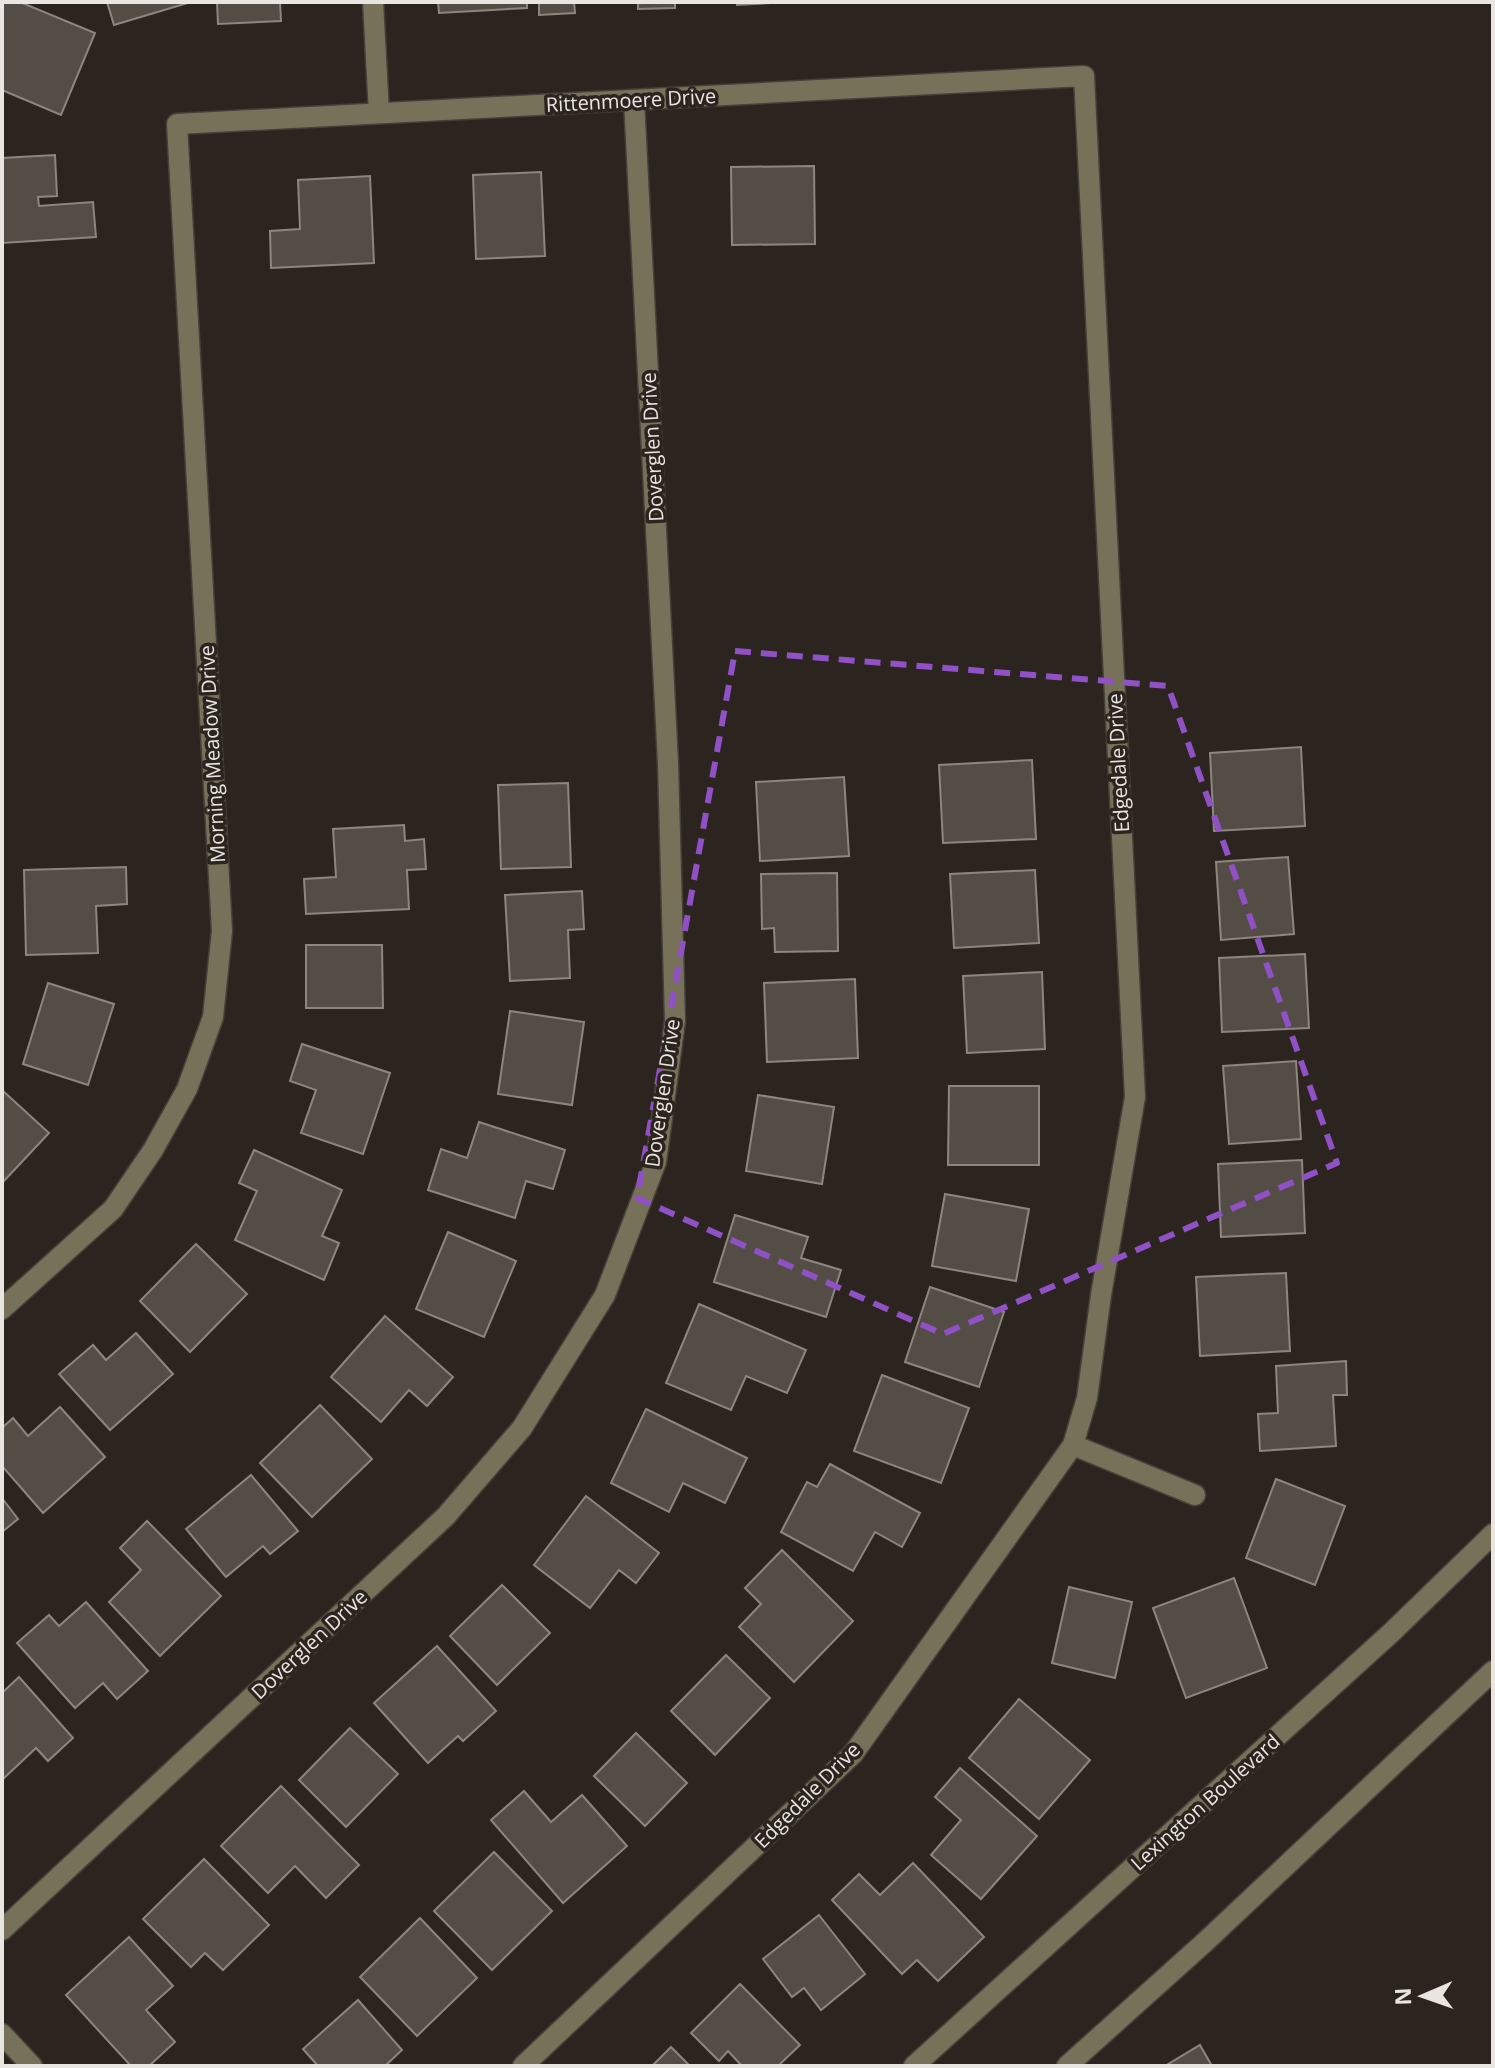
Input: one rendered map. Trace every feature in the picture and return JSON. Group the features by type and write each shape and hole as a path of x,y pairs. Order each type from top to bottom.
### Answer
{"street":[{"path":"373,2 379,113"},
{"name":"Rittenmoere Drive","path":"177,124 1084,76"},
{"name":"Edgedale Drive","path":"523,2066 853,1754 1073,1445 1087,1398 1135,1097 1084,76"},
{"name":"Doverglen Drive","path":"2,1930 446,1516 522,1428 605,1295 656,1162 675,1021 668,763 634,100"},
{"name":"Morning Meadow Drive","path":"2,1309 113,1209 153,1150 187,1089 213,1017 222,931 177,124"},
{"path":"1073,1445 1195,1495"},
{"name":"Lexington Boulevard","path":"914,2066 1392,1632 1493,1534"},
{"path":"1067,2066 1205,1942 1493,1671"},
{"path":"2,2034 32,2066"}],"highlighted area":[{"path":"735,651 1168,686 1337,1163 943,1334 637,1198"}],"building":[{"path":"4,2 20,2 95,33 61,115 2,90"},
{"path":"107,2 191,2 114,25"},
{"path":"217,2 280,2 281,21 218,24"},
{"path":"438,2 527,2 527,8 439,13"},
{"path":"539,2 574,2 575,13 539,15"},
{"path":"638,2 675,2 675,8 638,9"},
{"path":"737,2 790,2 737,5"},
{"path":"55,155 57,196 38,197 39,206 93,202 96,237 2,243 2,158"},
{"path":"814,166 815,244 732,245 731,167"},
{"path":"541,172 545,256 476,259 473,175"},
{"path":"370,176 374,263 271,268 270,231 300,229 298,180"},
{"path":"1301,747 1305,826 1214,831 1210,753"},
{"path":"1032,760 1036,839 943,843 939,765"},
{"path":"844,777 849,856 760,861 756,782"},
{"path":"568,783 571,867 501,869 498,785"},
{"path":"404,825 405,841 424,839 426,869 407,870 409,909 306,914 304,879 336,877 333,829"},
{"path":"1288,857 1294,934 1221,940 1216,862"},
{"path":"126,867 127,904 96,906 98,953 26,955 24,870"},
{"path":"1035,870 1039,943 954,948 950,874"},
{"path":"837,873 838,951 775,952 774,928 762,929 761,874"},
{"path":"582,891 584,929 568,930 570,978 510,981 505,895"},
{"path":"306,945 382,945 383,1008 306,1008"},
{"path":"1305,954 1309,1028 1222,1032 1219,958"},
{"path":"1042,972 1045,1049 967,1053 963,976"},
{"path":"855,979 858,1058 767,1062 764,983"},
{"path":"48,983 114,1004 88,1085 23,1064"},
{"path":"510,1011 584,1022 572,1105 498,1094"},
{"path":"302,1044 390,1073 363,1154 301,1133 316,1090 290,1081"},
{"path":"1296,1061 1301,1139 1229,1144 1223,1066"},
{"path":"949,1086 1039,1086 1039,1165 948,1165"},
{"path":"2,1090 49,1133 3,1182 2,1181"},
{"path":"758,1095 834,1107 822,1184 746,1171"},
{"path":"479,1122 565,1150 553,1189 526,1181 515,1218 428,1190 441,1149 467,1158"},
{"path":"254,1150 342,1190 322,1236 339,1243 324,1280 235,1240 257,1191 239,1183"},
{"path":"1302,1160 1305,1233 1221,1237 1218,1164"},
{"path":"945,1194 1029,1209 1016,1281 932,1266"},
{"path":"735,1215 808,1237 801,1258 841,1270 826,1317 714,1282"},
{"path":"448,1232 516,1261 484,1337 416,1309"},
{"path":"196,1244 247,1294 190,1352 140,1301"},
{"path":"1286,1273 1290,1351 1200,1356 1196,1277"},
{"path":"930,1287 1004,1312 979,1387 905,1362"},
{"path":"699,1304 806,1350 787,1393 746,1376 731,1410 666,1383"},
{"path":"385,1316 453,1377 427,1406 409,1390 381,1422 331,1377"},
{"path":"136,1333 173,1374 110,1430 59,1374 93,1345 106,1360"},
{"path":"1346,1361 1347,1395 1333,1395 1336,1446 1260,1451 1258,1414 1278,1413 1276,1366"},
{"path":"882,1375 969,1408 941,1483 854,1451"},
{"path":"320,1405 372,1459 312,1517 260,1463"},
{"path":"60,1407 105,1457 43,1513 2,1466 2,1428 13,1418 28,1436"},
{"path":"646,1409 747,1458 725,1503 683,1483 669,1512 611,1483"},
{"path":"830,1464 920,1513 902,1547 875,1532 853,1571 781,1532 807,1482 817,1487"},
{"path":"251,1475 298,1531 270,1554 263,1546 226,1577 186,1529"},
{"path":"1276,1479 1345,1506 1315,1585 1246,1558"},
{"path":"586,1496 659,1553 636,1583 619,1570 590,1608 534,1565"},
{"path":"2,1498 18,1519 2,1532"},
{"path":"147,1521 221,1596 160,1656 109,1602 141,1570 120,1548"},
{"path":"782,1550 853,1621 794,1682 739,1627 761,1604 745,1588"},
{"path":"1234,1578 1267,1668 1186,1698 1153,1608"},
{"path":"502,1585 550,1633 497,1685 450,1636"},
{"path":"1069,1587 1132,1602 1115,1678 1052,1663"},
{"path":"86,1602 148,1671 117,1699 103,1683 75,1708 17,1643 49,1615 59,1626"},
{"path":"437,1646 496,1711 463,1741 458,1736 428,1763 374,1703"},
{"path":"726,1655 770,1698 715,1755 671,1711"},
{"path":"19,1677 73,1738 48,1761 36,1748 2,1780 2,1693"},
{"path":"1019,1699 1090,1760 1039,1819 969,1758"},
{"path":"350,1728 398,1774 346,1827 299,1780"},
{"path":"636,1733 687,1783 645,1826 594,1776"},
{"path":"960,1768 1037,1836 981,1899 931,1855 961,1820 935,1797"},
{"path":"281,1786 359,1865 326,1898 295,1866 268,1893 221,1846"},
{"path":"524,1791 551,1822 582,1795 627,1846 563,1903 491,1820"},
{"path":"494,1852 552,1911 492,1970 434,1911"},
{"path":"204,1859 269,1925 223,1970 205,1953 191,1967 143,1919"},
{"path":"913,1863 984,1937 938,1981 917,1960 902,1974 832,1900 859,1874 880,1895"},
{"path":"819,1915 865,1974 821,2010 804,1988 792,1997 763,1959"},
{"path":"420,1918 477,1978 417,2036 360,1977"},
{"path":"129,1937 173,1986 146,2010 175,2042 149,2066 131,2066 66,1995"},
{"path":"740,1984 800,2045 778,2066 742,2066 728,2051 719,2061 691,2033"},
{"path":"358,2000 402,2050 385,2066 318,2066 303,2049"},
{"path":"1200,2045 1212,2066 1165,2066"},
{"path":"671,2047 690,2066 652,2066"}]}
